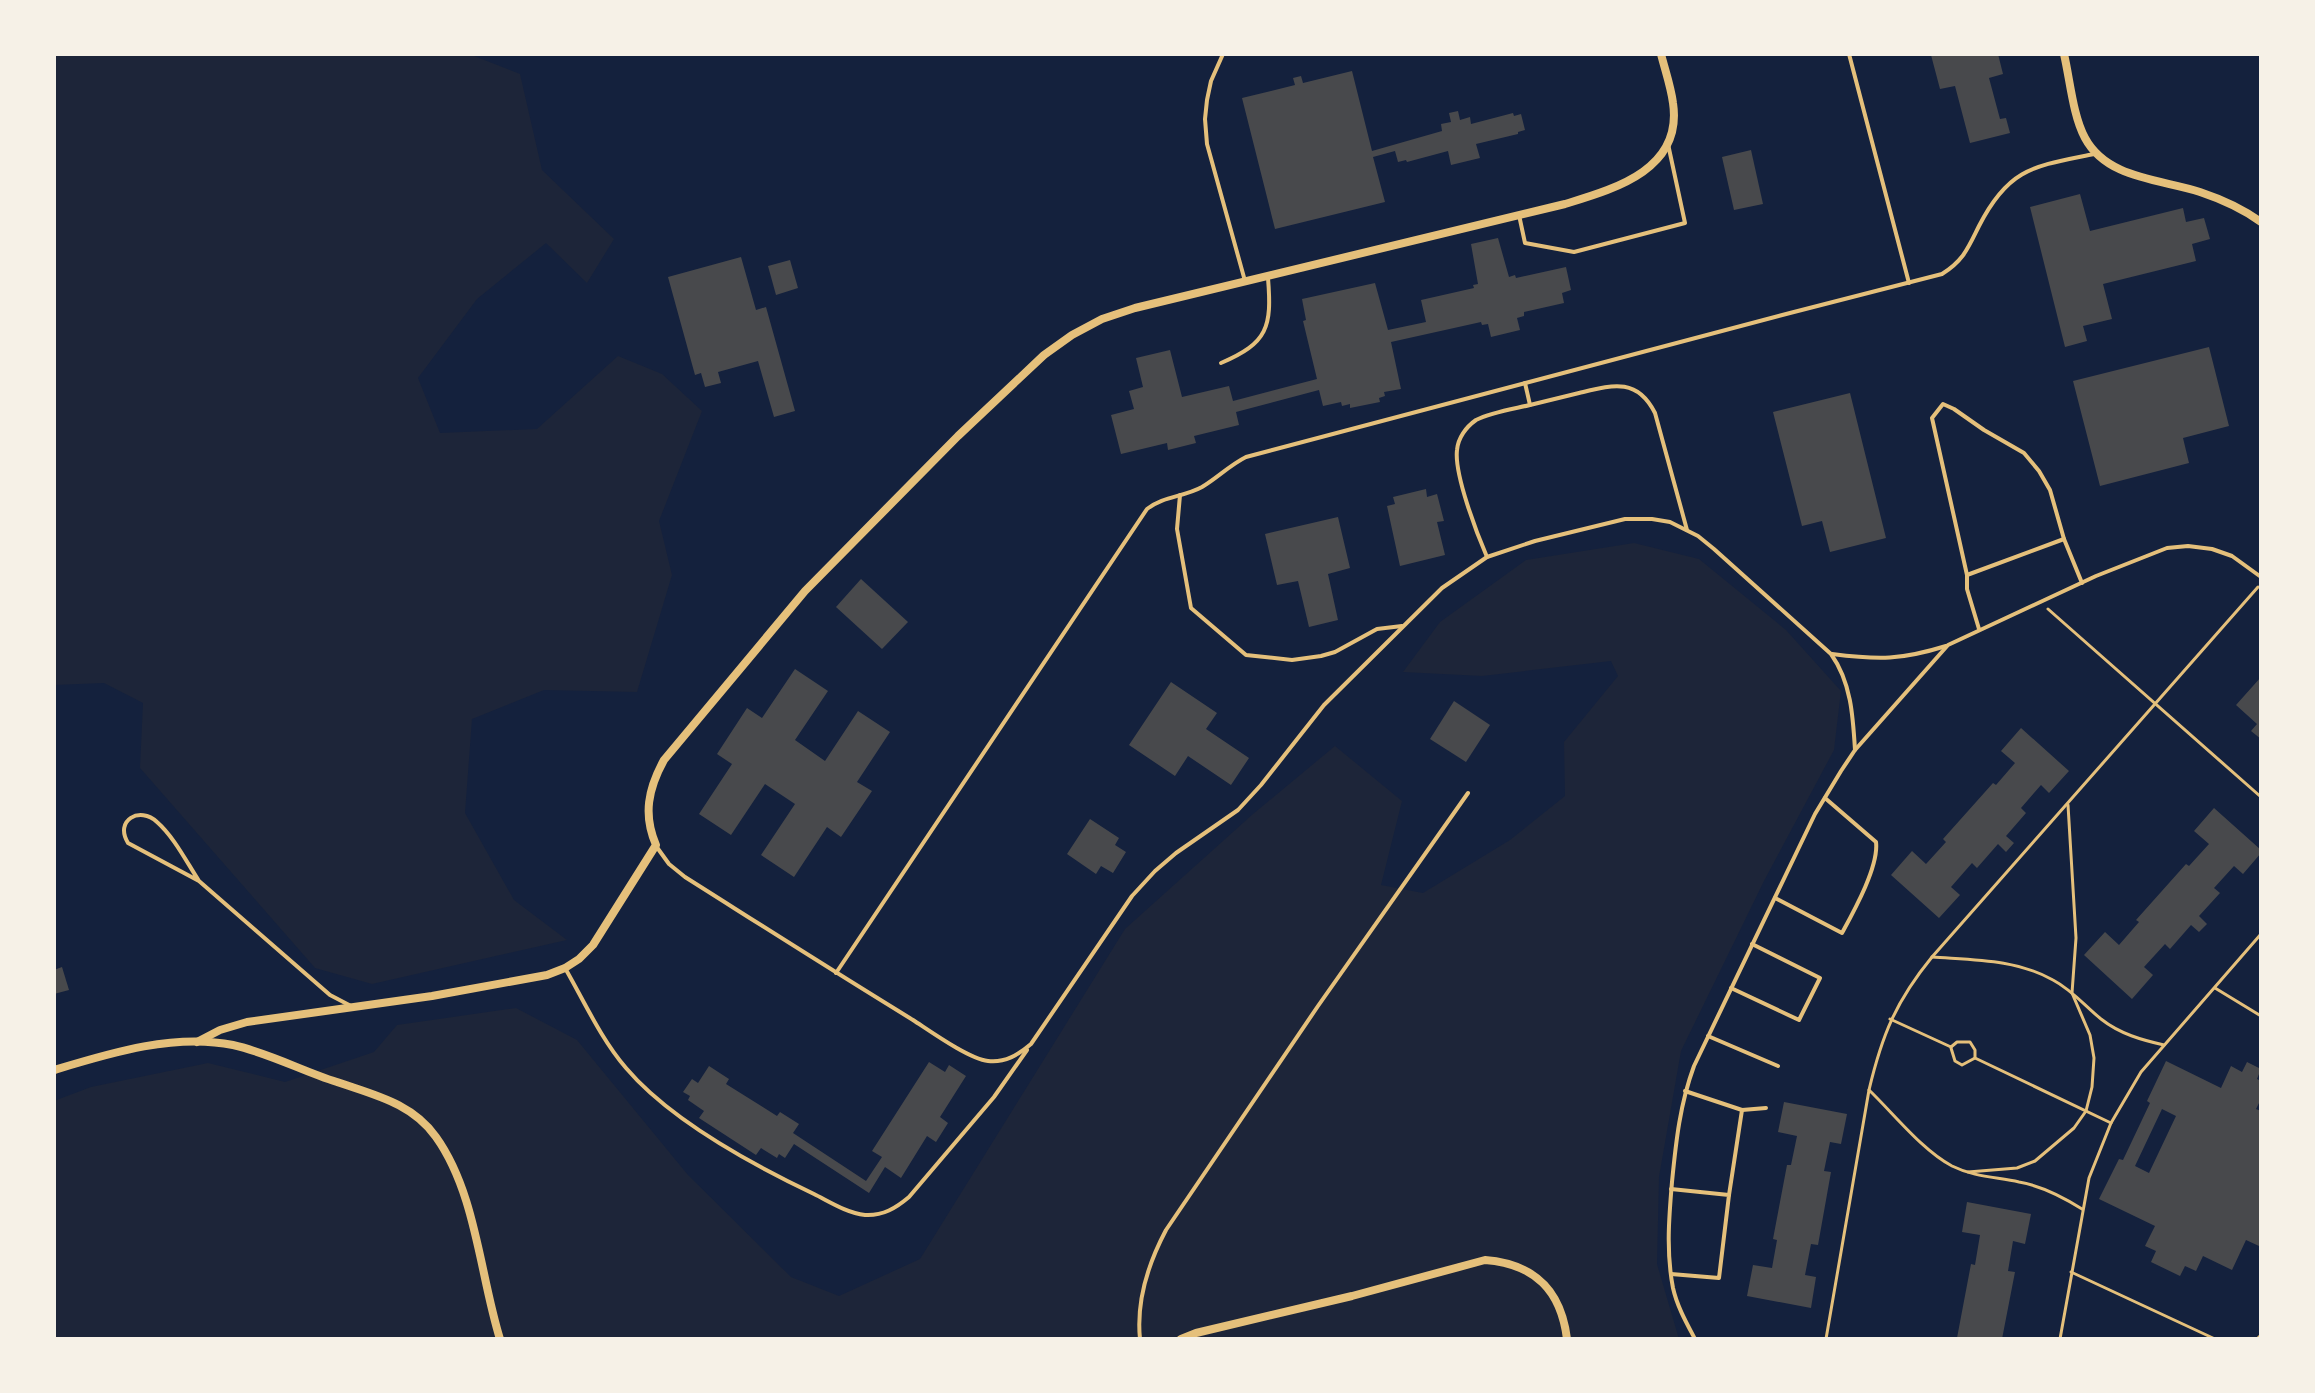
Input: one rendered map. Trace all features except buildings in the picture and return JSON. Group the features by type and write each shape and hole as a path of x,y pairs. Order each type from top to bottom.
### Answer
{"street":[{"path":"197,1042 220,1030 247,1022 432,996 547,975 579,959 593,945 656,845 648,818 649,798 654,778 664,760 805,591 958,436 1044,355 1102,319 1135,308 1602,193 1637,177 1659,157 1673,123 1674,105 1661,54"},
{"path":"2064,54 2080,128 2096,154 2112,166 2133,175 2201,192 2261,222"},
{"path":"54,1070 165,1043 236,1046 279,1059 411,1111 427,1125 454,1170 466,1203 500,1339"},
{"path":"1181,1339 1485,1260 1513,1265 1538,1278 1560,1308 1567,1339"}],"lane":[{"path":"1223,54 1211,81 1207,100 1207,144 1245,281"},
{"path":"1849,54 1909,283"},
{"path":"1518,214 1525,243 1574,252 1685,223 1668,141"},
{"path":"836,973 1147,509 1155,502 1203,487 1246,457 1942,274 1955,266 1965,254 1999,195 2020,174 2037,166 2096,154"},
{"path":"1221,363 1247,350 1268,325 1271,309 1268,276"},
{"path":"1525,383 1530,405"},
{"path":"1487,557 1475,530 1457,463 1459,439 1466,429 1476,421 1611,386 1637,390 1649,401 1687,530"},
{"path":"1979,629 1967,589 1967,575 1932,418 1943,404 2024,453 2039,471 2050,490 2064,539 2082,583"},
{"path":"1180,495 1177,529 1191,608 1246,655 1292,660 1321,656 1335,652 1377,629 1403,626"},
{"path":"565,968 593,1019 626,1068 659,1100 696,1128 793,1185 852,1213 883,1213 909,1197 994,1097 1132,896 1176,853 1238,810 1324,705 1442,588 1487,557 1523,544 1625,519 1670,522 1687,530 1714,549 1831,654 1841,669 1849,694 1855,750"},
{"path":"1967,575 2064,539"},
{"path":"1831,654 1874,659 1913,656 1948,645 2082,583 2167,548 2188,546 2212,549 2232,556 2261,577"},
{"path":"1695,1339 1682,1316 1674,1291 1668,1226 1677,1123 1685,1091 1774,897 1825,798 1855,750 1948,645"},
{"path":"1140,1339 1144,1282 1166,1230 1468,793"},
{"path":"1774,897 1842,933 1851,917 1877,851 1876,842 1825,798"},
{"path":"199,881 160,824 144,814 127,819 123,827 128,843 199,881 330,995 353,1008"},
{"path":"656,845 669,864 685,877 959,1048 983,1060 1004,1061 1018,1056 1031,1044"},
{"path":"1731,988 1799,1020 1820,978 1752,944"},
{"path":"1708,1036 1778,1066"},
{"path":"1685,1091 1742,1110 1766,1108"},
{"path":"1671,1274 1719,1278 1742,1110"},
{"path":"1671,1189 1729,1195"}],"path":[{"path":"1826,1339 1869,1090 1890,1019 1932,957 2261,585"},
{"path":"2040,602 2261,797"},
{"path":"1968,1172 2017,1168 2035,1161 2074,1128 2086,1111 2094,1058 2090,1035 2072,993 2076,938 2068,805"},
{"path":"2060,1339 2091,1170 2111,1123 2141,1072 2261,934"},
{"path":"1932,957 2006,963 2043,975 2072,993 2121,1032 2164,1045"},
{"path":"2215,988 2261,1016"},
{"path":"1890,1019 1951,1047 1955,1061 1962,1065 1975,1058"},
{"path":"1951,1047 1957,1042 1970,1042 1975,1058"},
{"path":"1975,1058 2111,1123"},
{"path":"1869,1090 1933,1153 1953,1166 2040,1187 2082,1209"},
{"path":"2071,1272 2215,1339"}],"shaded area":[{"path":"54,54 469,54 520,74 542,170 614,239 587,283 546,243 477,299 418,378 440,433 537,429 618,356 662,374 702,411 659,521 672,575 637,692 544,690 472,719 465,813 514,900 567,940 372,984 315,968 140,768 143,703 104,683 54,685"},
{"path":"1634,543 1699,559 1786,630 1841,691 1834,750 1764,881 1681,1051 1659,1177 1657,1264 1679,1339 54,1339 54,1101 91,1087 208,1063 285,1082 374,1052 397,1025 516,1008 577,1040 688,1175 791,1277 839,1296 920,1259 1125,929 1253,814 1335,746 1402,801 1381,885 1423,893 1510,840 1565,796 1564,742 1618,676 1611,661 1482,676 1403,672 1440,622 1526,560"}]}
